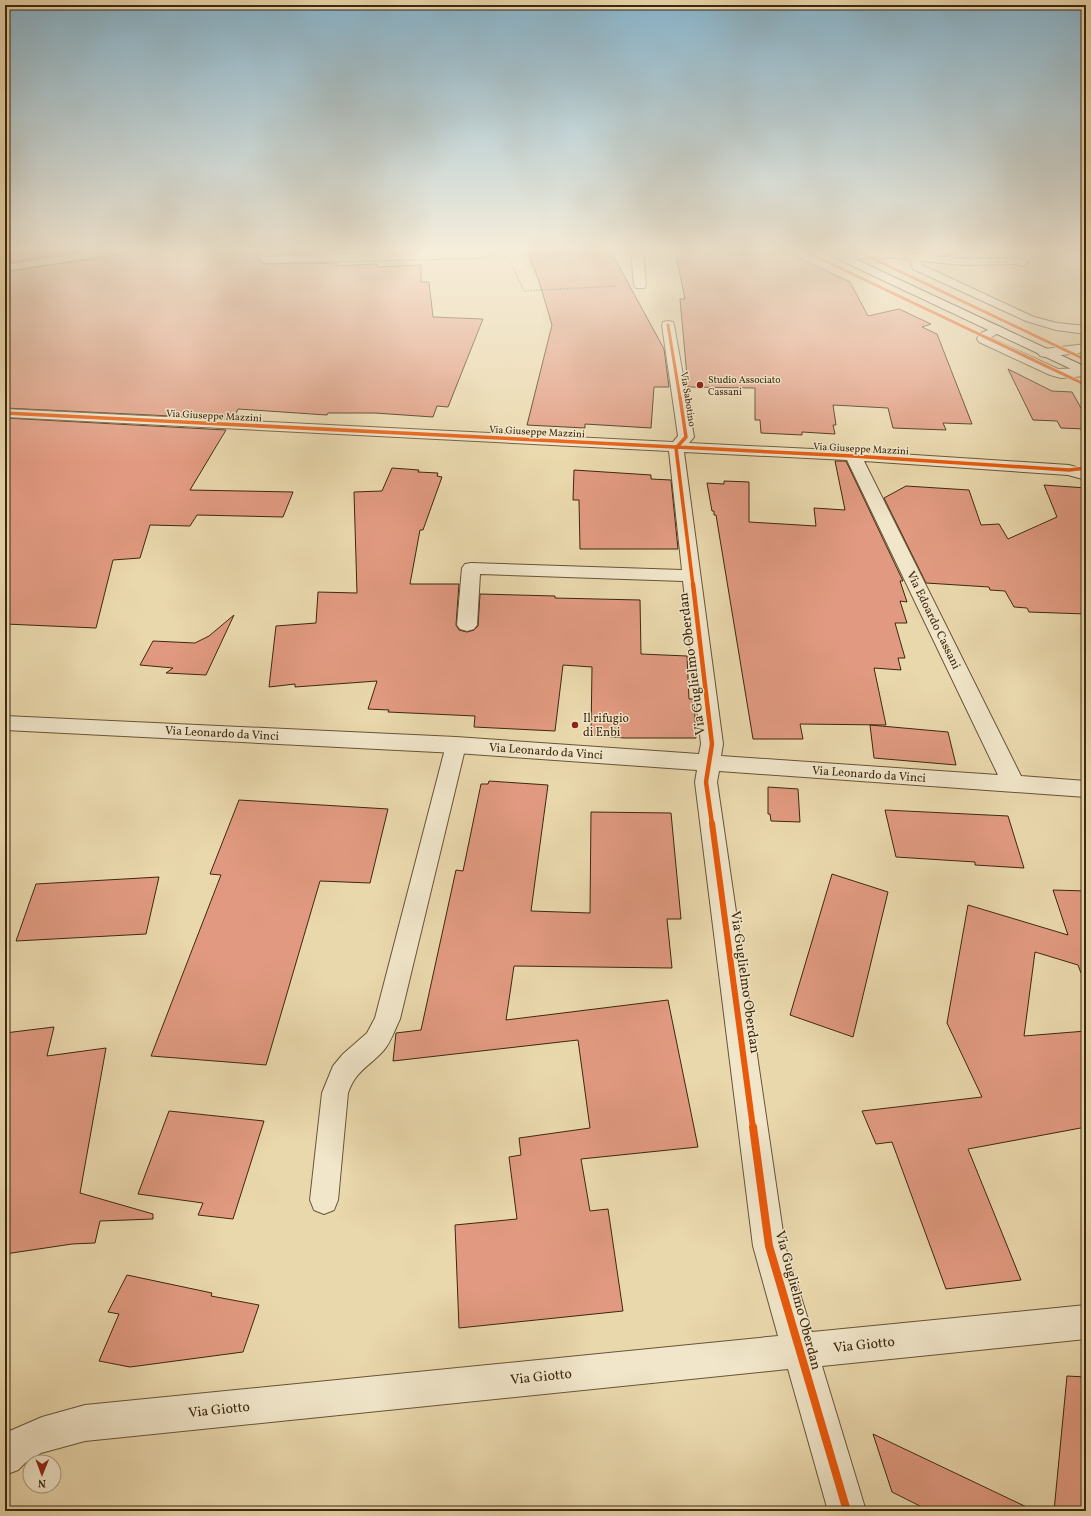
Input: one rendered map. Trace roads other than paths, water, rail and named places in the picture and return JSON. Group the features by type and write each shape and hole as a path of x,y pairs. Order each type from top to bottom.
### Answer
{"street":[{"path":"977,321 1086,372"},
{"name":"Via Sabotino","path":"668,325 686,437 676,448"},
{"path":"1045,353 1086,348"},
{"name":"Via Giuseppe Mazzini","path":"5,413 853,456 1069,470 1086,474"},
{"name":"Via Guglielmo Oberdan","path":"676,448 712,744 706,782 769,1246 847,1511"},
{"name":"Via Edoardo Cassani","path":"853,456 1014,784"},
{"name":"Via Giuseppe Mazzini","path":"1069,470 1086,468"},
{"path":"466,625 470,568 692,576"},
{"name":"Via Leonardo da Vinci","path":"5,723 456,744 1086,789"},
{"name":"Via Giotto","path":"5,1457 11,1450 43,1434 85,1423 1086,1322"}],"lane":[{"path":"1036,321 1056,326 1086,330"},
{"path":"997,330 982,337 983,339 1054,372 1061,374 1086,372"},
{"path":"324,1200 335,1093 342,1074 352,1062 376,1041 387,1020 456,744"}],"place":[{"name":"Studio Associato Cassani","path":"700,385"},
{"name":"Il rifugio di Enbi","path":"575,725"}]}
